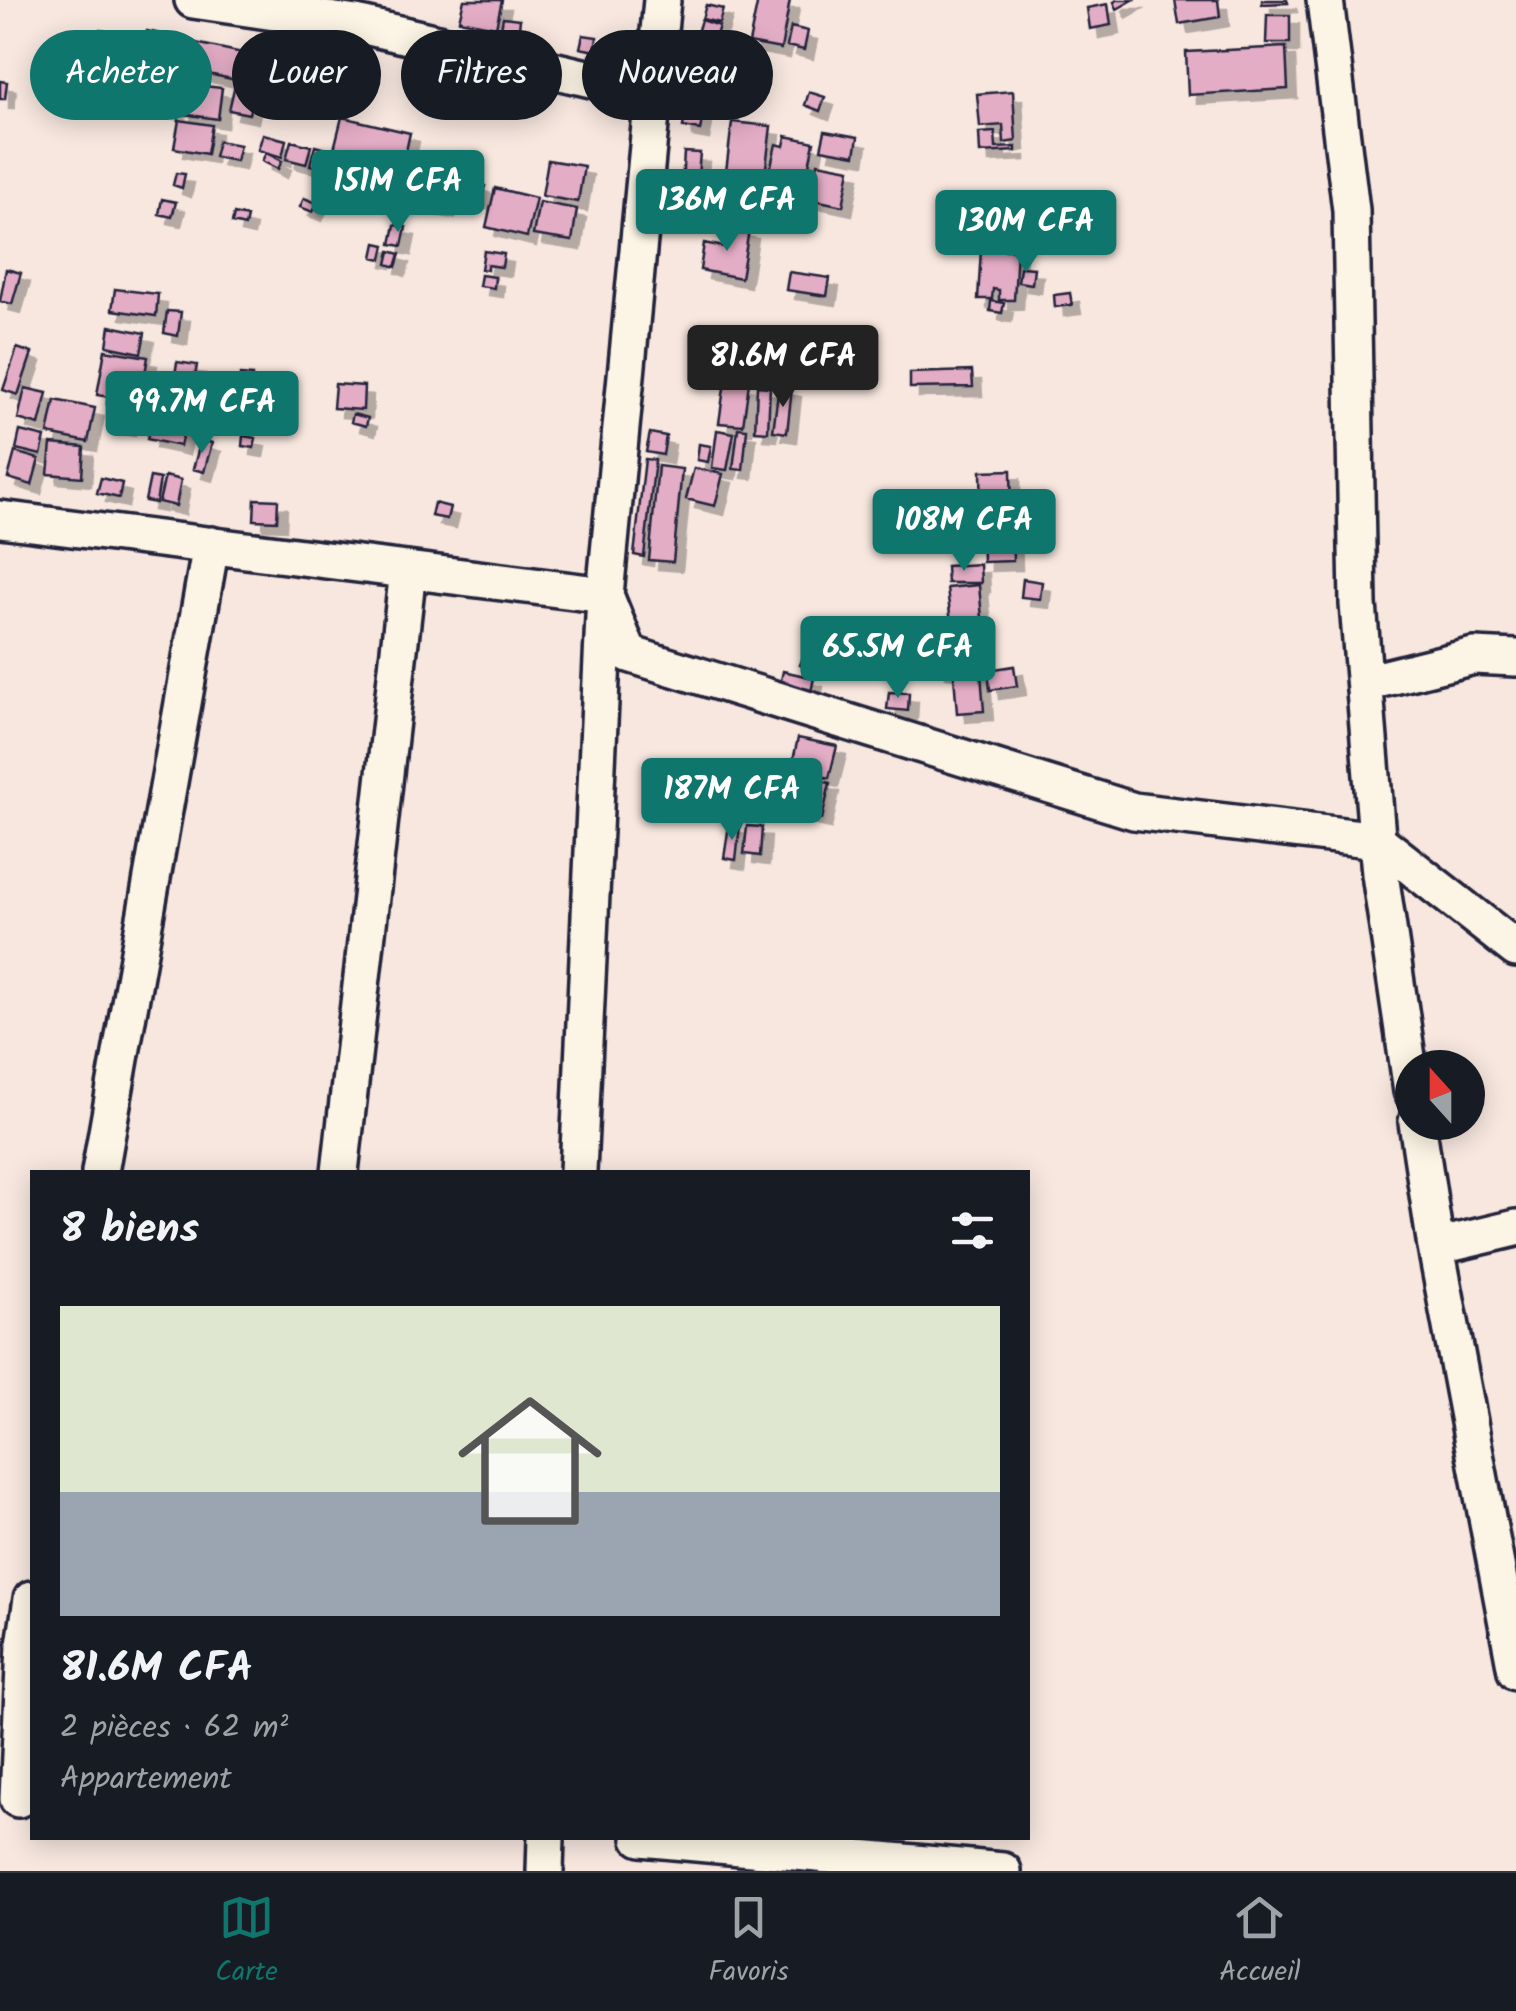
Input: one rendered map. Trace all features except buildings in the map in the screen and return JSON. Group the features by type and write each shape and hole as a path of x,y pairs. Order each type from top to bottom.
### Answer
{"street":[{"path":"193,0 358,12 582,74"},
{"path":"658,30 662,0"},
{"path":"1325,0 1351,210 1358,604 1377,840 1406,1050"},
{"path":"578,1170 605,595 649,120"},
{"path":"0,518 605,595"},
{"path":"100,1170 211,546"},
{"path":"340,1170 408,570"},
{"path":"605,595 630,654 1134,810 1377,840 1516,949"},
{"path":"1365,684 1474,656 1516,658"},
{"path":"1420,1140 1436,1248 1516,1672"},
{"path":"1436,1248 1516,1228"},
{"path":"17,1799 30,1612"},
{"path":"545,1871 546,1840"},
{"path":"663,1840 1003,1871"}]}
